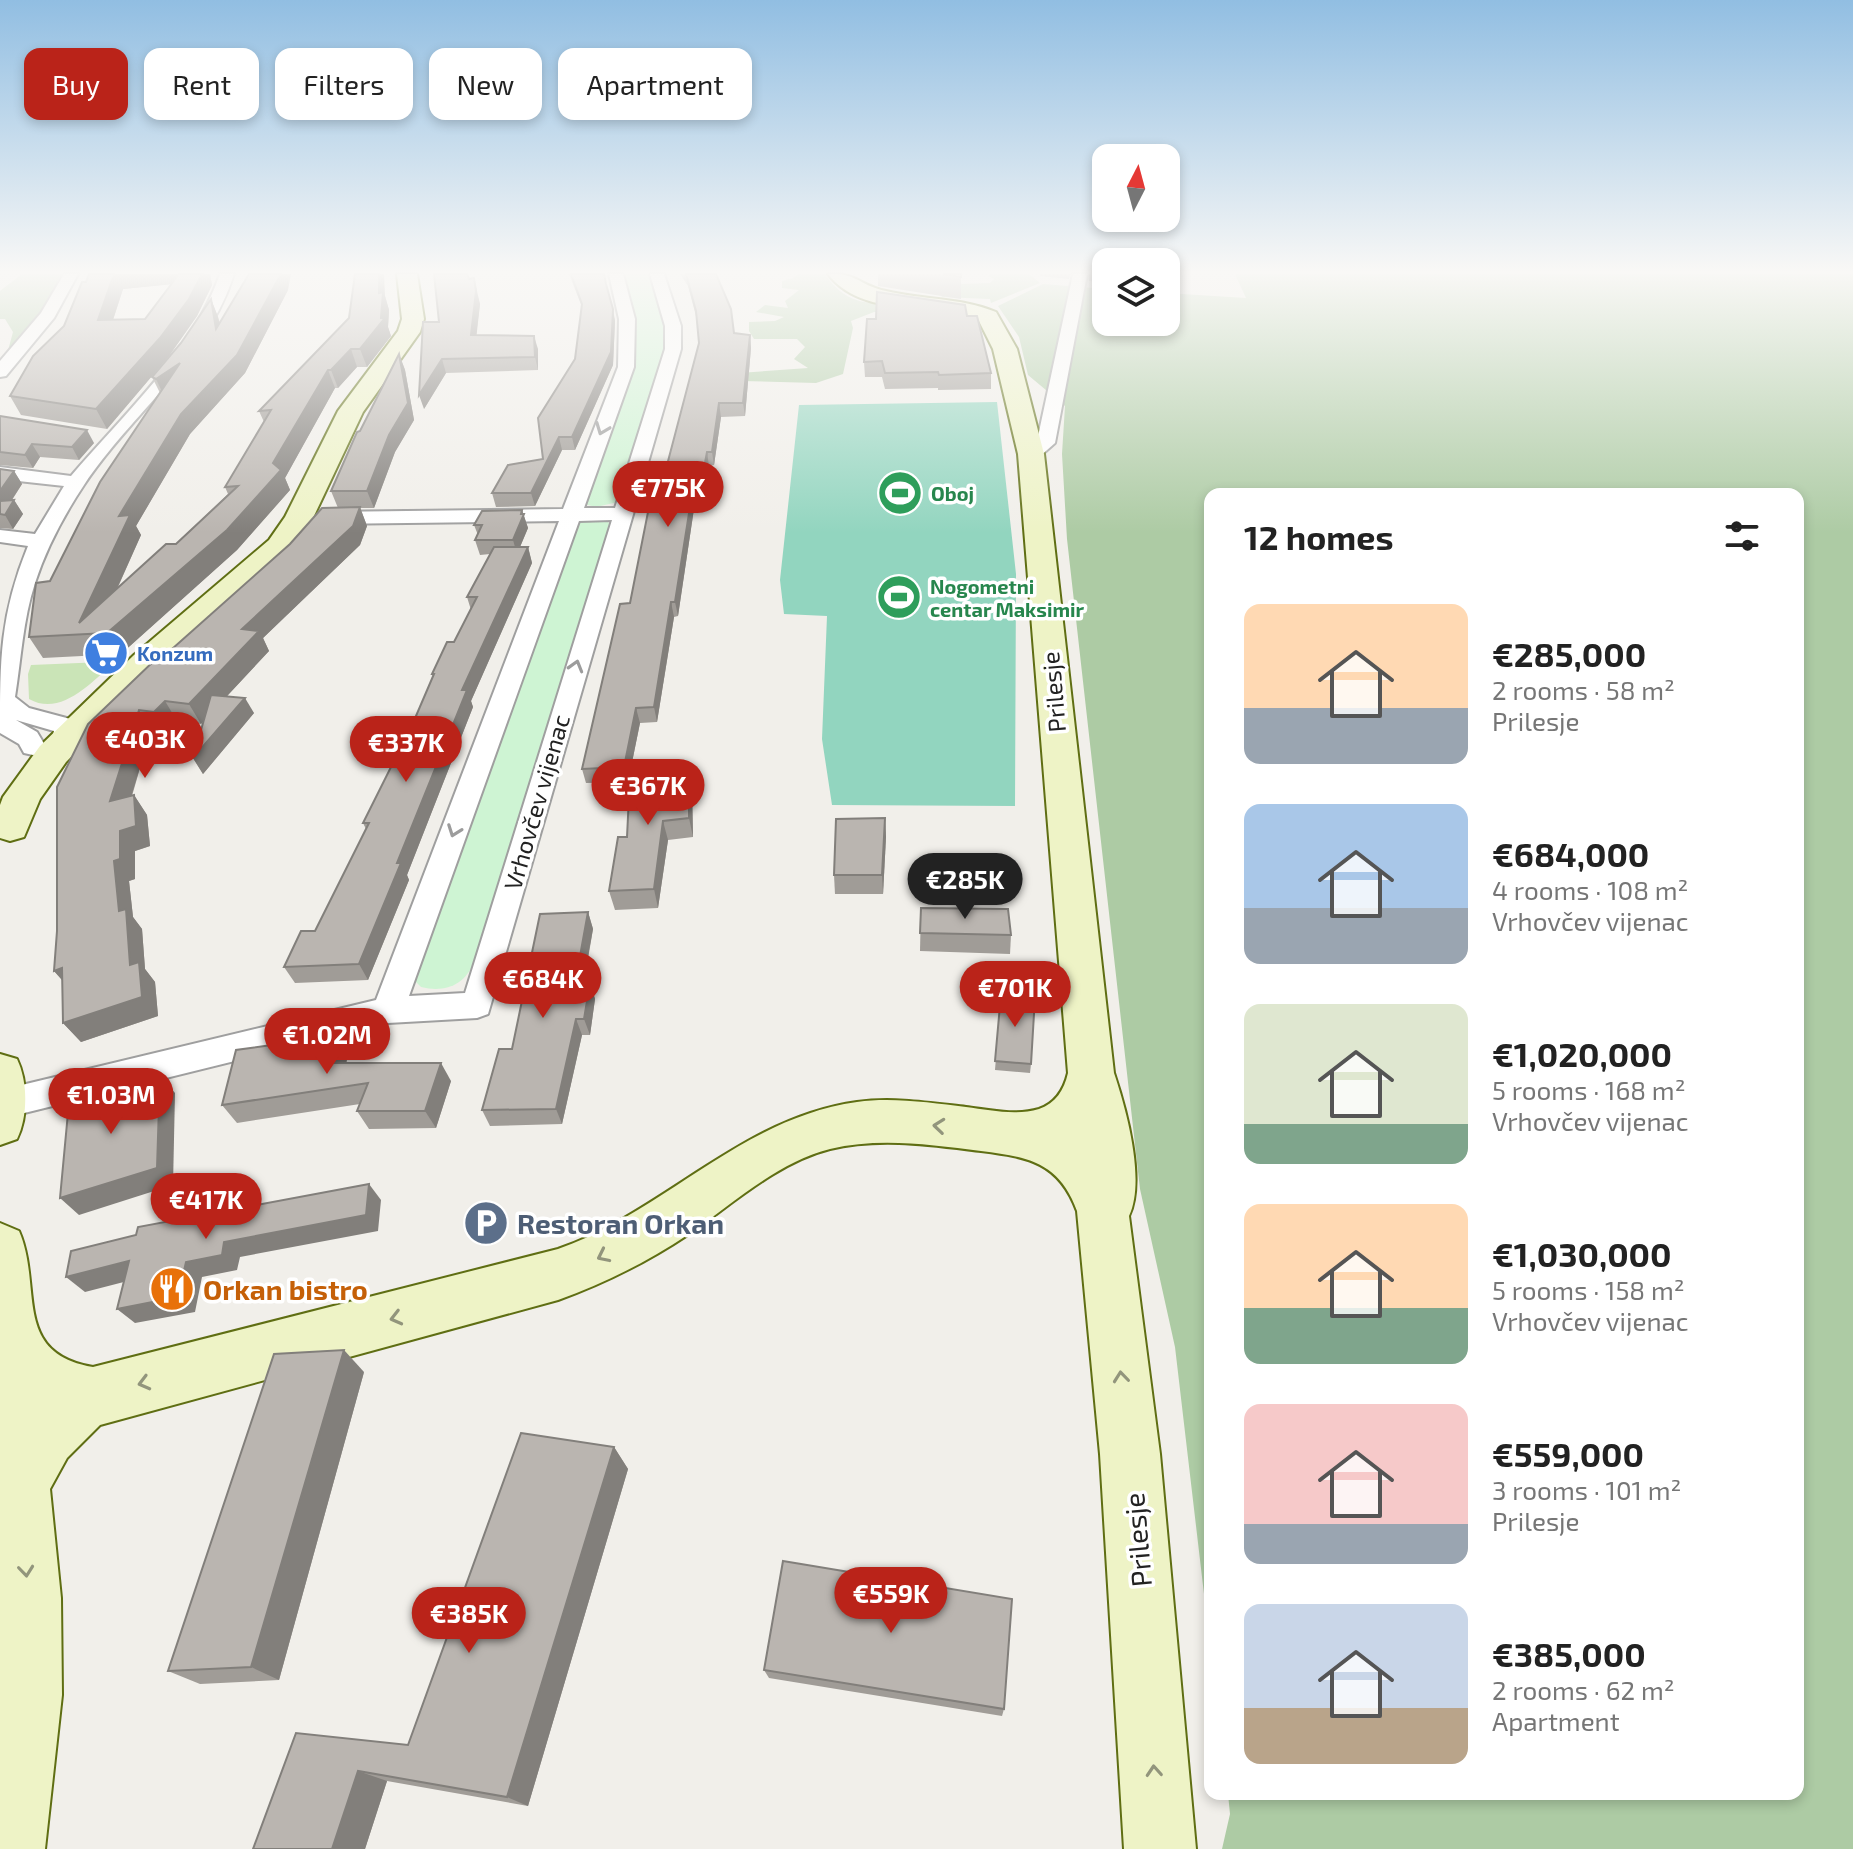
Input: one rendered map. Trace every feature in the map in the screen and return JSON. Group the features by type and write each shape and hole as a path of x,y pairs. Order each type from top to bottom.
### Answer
{"main road":[{"path":"0,779 146,662 261,564 299,518 351,411 388,360"},
{"path":"1008,360 1031,454"},
{"name":"Prilesje","path":"1031,454 1091,1073 1104,1119 1109,1186 1106,1231"},
{"path":"3,837 53,738"},
{"name":"Prilesje","path":"1017,1134 1049,1129 1070,1118 1086,1097 1091,1073"},
{"path":"18,1494 25,1473 46,1436 74,1406 93,1396 471,1299 580,1267 645,1234 767,1153 823,1130 857,1123 909,1123 1017,1134"},
{"name":"Prilesje","path":"1017,1134 1054,1145 1082,1167 1097,1193 1106,1231 1130,1454 1160,1849"},
{"path":"0,1248 29,1598 28,1695 9,1849"},
{"path":"6,1322 24,1363 42,1380 67,1393 93,1396"}],"street":[{"path":"53,738 29,737 4,725 1,709 23,585 41,541 76,482 178,360"},
{"path":"388,1010 627,360"},
{"name":"Vrhovčev vijenac","path":"0,1101 388,1010 477,1005 670,360"},
{"path":"1031,454 1046,443 1063,360"},
{"path":"85,433 114,438"},
{"path":"0,473 76,482"},
{"path":"299,518 622,514"},
{"path":"0,536 41,541"}],"green space":[{"path":"631,360 662,360 618,502 596,507 584,504"},
{"path":"796,360 846,360 843,374 816,383 741,381 739,373 808,368"},
{"path":"1025,360 1853,360 1853,1849 1222,1849 1230,1814 1229,1800 1804,1800 1804,488 1204,488 1204,1594 1175,1347 1140,1189 1067,539 1062,454 1065,406 1028,375"},
{"name":"Nogometni centar Maksimir","path":"997,402 1016,574 1015,806 832,805 822,739 827,616 784,614 780,580 799,405"},
{"path":"606,520 612,526 474,962 460,982 446,988 421,987 414,980 578,522"},
{"path":"113,664 64,701 52,704 29,699 28,674 31,665"}],"building":[{"path":"31,360 140,360 96,409 10,396"},
{"path":"166,360 232,360 181,414 119,516 130,515 79,623 166,544 176,544 238,486 225,487 271,410 259,411 308,360 340,360 328,370 273,463 281,470 227,530 107,633 29,637 36,583 50,581 100,482 180,363 156,379 152,377"},
{"path":"396,360 400,360 408,403 389,435 367,491 331,491"},
{"path":"421,360 441,360 419,395"},
{"path":"574,360 607,360 572,437 559,437 531,493 492,493 508,465 543,459 538,418"},
{"path":"694,360 747,360 743,403 719,403 712,452 707,452 703,473 698,473 693,488 654,707 636,708 624,767 582,769 620,604 630,603 649,507 656,507"},
{"path":"864,360 988,360 991,373 885,373 882,361"},
{"path":"0,416 87,430 72,447 32,444 25,455 0,452"},
{"path":"0,469 14,471 0,491"},
{"path":"14,500 5,515 0,514 0,501"},
{"path":"360,507 353,526 242,629 259,631 189,704 165,701 154,712 139,710 110,801 134,795 136,826 120,831 120,859 114,861 119,911 126,909 130,965 139,962 142,997 63,1023 62,968 54,971 57,787 88,724 158,657 163,657 290,544 322,508"},
{"path":"522,510 521,514 524,514 513,540 475,540 482,525 474,525 482,511"},
{"path":"494,547 528,547 462,690 467,690 359,964 284,967 301,931 315,931 369,823 363,823 413,723 447,642 454,642 477,597 467,597"},
{"path":"211,695 245,698 193,758"},
{"path":"689,770 689,818 663,821 654,889 609,891 618,837 627,837 630,776"},
{"path":"885,818 882,875 834,875 836,819"},
{"path":"921,908 1008,909 1011,935 920,933"},
{"path":"588,912 575,984 590,983 584,1019 576,1019 556,1109 482,1110 499,1049 512,1049 540,914"},
{"path":"1001,994 1035,997 1031,1064 995,1061"},
{"path":"336,1036 331,1063 441,1063 425,1111 357,1111 368,1083 222,1105 236,1050"},
{"path":"160,1075 157,1168 60,1198 69,1102"},
{"path":"369,1184 366,1215 224,1242 222,1255 186,1262 178,1297 117,1309 129,1261 66,1277 71,1251 136,1235 138,1227"},
{"path":"344,1350 251,1667 168,1671 274,1354"},
{"path":"521,1433 614,1447 507,1797 358,1771 332,1849 253,1849 296,1733 408,1745"},
{"path":"783,1561 1012,1599 1004,1709 764,1670"}],"place":[{"name":"Oboj","path":"900,493"},
{"name":"Nogometni centar Maksimir","path":"899,597"},
{"name":"Konzum","path":"106,653"},
{"name":"Restoran Orkan","path":"486,1223"},
{"name":"Orkan bistro","path":"172,1289"}]}
